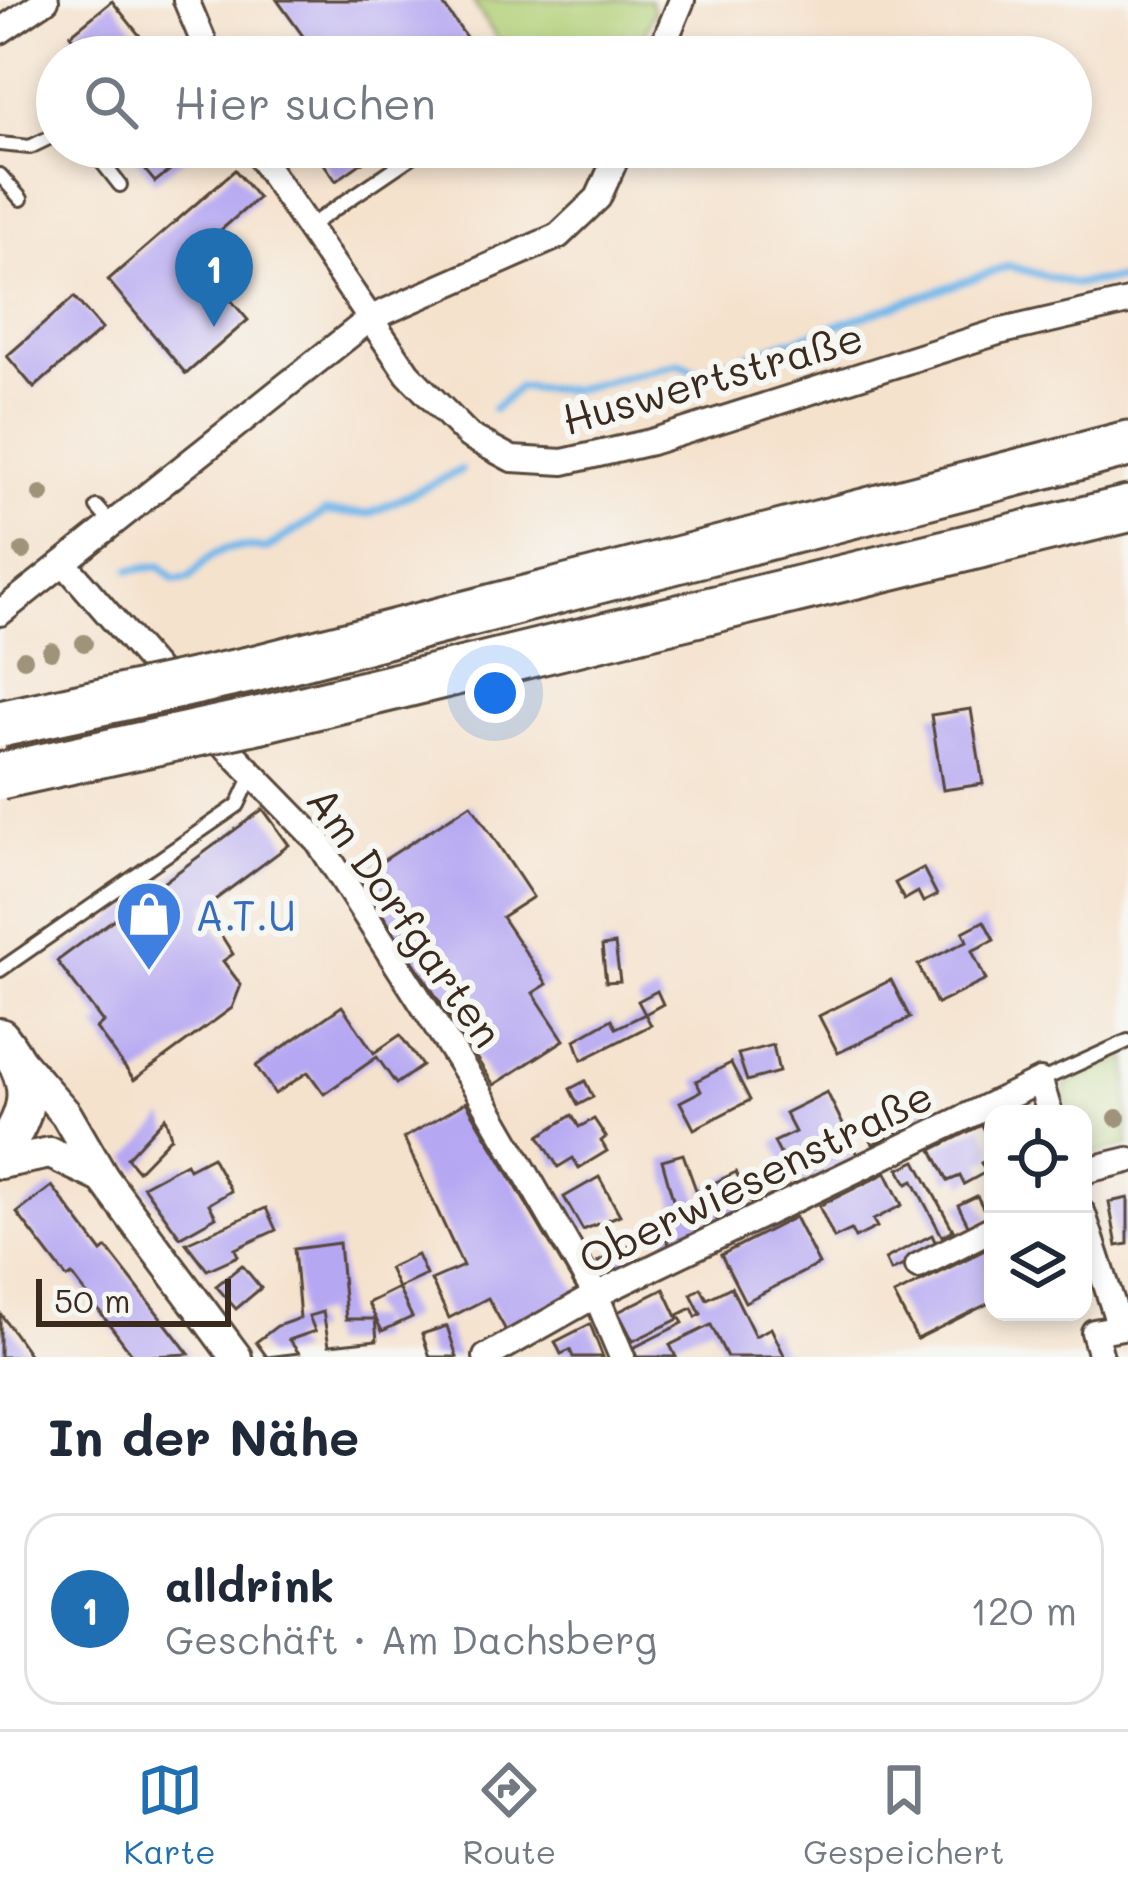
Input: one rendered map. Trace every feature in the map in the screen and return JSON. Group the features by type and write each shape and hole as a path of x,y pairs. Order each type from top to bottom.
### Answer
{"highway":[{"path":"0,724 253,669 1128,444"},
{"path":"0,776 262,719 1128,509"},
{"path":"1034,532 1128,518"}],"main road":[{"path":"0,1153 24,1120 27,1107 6,1045"}],"street":[{"path":"0,31 46,0"},
{"path":"186,0 201,36"},
{"path":"667,36 682,0"},
{"name":"Huswertstraße","path":"268,168 408,374 469,436 512,459 563,462 651,442 998,332 1128,302"},
{"path":"2,607 65,564 104,515 371,318 558,236 581,220 611,168"},
{"name":"Am Dorfgarten","path":"65,564 330,860 480,1094 596,1295 622,1357"},
{"path":"6,1045 89,1146 104,1178 236,1357"},
{"path":"1040,1081 1048,1105"},
{"name":"Oberwiesenstraße","path":"486,1357 596,1295 1040,1081"},
{"path":"0,1163 50,1153 104,1178"},
{"path":"1092,1169 1128,1160"},
{"path":"918,1266 984,1233"},
{"path":"1092,1239 1124,1327 1094,1332 1101,1357"}],"lane":[{"path":"0,144 36,144"},
{"path":"107,168 120,184"},
{"path":"308,227 395,168"},
{"path":"0,175 21,199"},
{"path":"0,970 238,806 254,772"},
{"name":"Oberwiesenstraße","path":"1040,1081 1128,1041"}],"green space":[{"path":"472,0 650,0 654,12 643,36 495,36"},
{"path":"1128,1057 1128,1146 1092,1154 1092,1105 1067,1105 1064,1086"}],"building":[{"path":"277,0 440,0 465,36 303,36"},
{"path":"112,1 140,36 71,36"},
{"path":"143,168 173,168 155,182"},
{"path":"327,168 354,168 336,181"},
{"path":"235,170 258,198 192,255 248,320 186,374 108,280"},
{"path":"74,297 102,329 34,388 7,356"},
{"path":"971,709 983,784 943,790 931,715"},
{"path":"471,804 533,897 502,917 547,984 533,993 564,1040 494,1085 358,877"},
{"name":"A.T.U","path":"263,809 289,845 204,908 233,954 223,961 241,985 232,1008 134,1080 96,1028 103,1022 57,961"},
{"path":"923,868 937,895 923,902 918,892 904,900 895,883"},
{"path":"984,921 994,940 972,951 986,980 937,1004 918,965 967,941 963,932"},
{"path":"615,944 620,981 606,982 602,946"},
{"path":"891,980 910,1018 838,1053 819,1016"},
{"path":"657,991 663,1004 645,1014 638,1001"},
{"path":"342,1006 374,1053 400,1035 422,1066 396,1084 377,1057 324,1094 308,1072 275,1094 256,1066"},
{"path":"645,1014 651,1025 582,1060 575,1040 612,1019 616,1028"},
{"path":"773,1045 779,1072 747,1081 738,1054"},
{"path":"731,1063 750,1100 694,1129 680,1102 701,1091 696,1081"},
{"path":"585,1081 593,1097 578,1105 570,1089"},
{"path":"827,1092 858,1155 796,1186 774,1142 795,1132 785,1113"},
{"path":"927,1095 938,1117 899,1135 889,1113"},
{"path":"466,1102 582,1298 509,1336 488,1298 449,1318 431,1280 463,1266 404,1138"},
{"path":"572,1115 579,1127 594,1119 606,1137 601,1141 607,1151 579,1168 573,1158 558,1167 539,1136"},
{"path":"165,1117 171,1137 138,1171 127,1158"},
{"path":"878,1119 887,1137 873,1144 864,1126"},
{"path":"982,1125 984,1173 964,1184 960,1176 948,1181 932,1150"},
{"path":"683,1154 711,1231 672,1250 662,1230 679,1221 662,1160"},
{"path":"212,1157 231,1191 209,1204 216,1217 180,1237 143,1186 186,1163 189,1169"},
{"path":"916,1161 953,1230 942,1236 913,1181 907,1184 899,1169"},
{"path":"736,1172 754,1209 720,1225 702,1189"},
{"path":"886,1173 902,1205 873,1220 877,1227 855,1238 851,1230 834,1238 819,1206"},
{"path":"599,1177 620,1215 583,1230 564,1197"},
{"path":"52,1186 189,1354 134,1357 72,1275 67,1278 17,1213"},
{"path":"977,1196 984,1222 970,1229 958,1205"},
{"path":"1128,1198 1128,1244 1117,1246 1109,1202"},
{"path":"266,1208 276,1230 235,1249 238,1256 207,1270 186,1243"},
{"path":"795,1217 819,1264 745,1302 721,1255"},
{"path":"932,1235 938,1248 891,1271 885,1259"},
{"path":"339,1243 346,1319 375,1319 377,1340 329,1345 323,1312 309,1316 315,1331 289,1340 299,1353 267,1357 256,1342 277,1326 300,1318 294,1249"},
{"path":"628,1246 638,1266 608,1282 598,1262"},
{"path":"984,1250 984,1306 917,1339 894,1295"},
{"path":"417,1255 426,1275 398,1288 389,1268"},
{"path":"242,1265 261,1288 236,1309 216,1286"},
{"path":"731,1287 755,1336 771,1328 785,1357 727,1357 711,1325 670,1345 676,1357 637,1357 633,1348 683,1323 678,1315 692,1308 696,1317 701,1314 691,1294 701,1288 707,1299"},
{"path":"398,1288 412,1317 382,1331 368,1303"},
{"path":"664,1289 678,1319 633,1341 618,1312"},
{"path":"0,1313 31,1357 0,1357"},
{"path":"590,1324 603,1357 573,1357 570,1350 561,1354 555,1342"},
{"path":"447,1326 457,1357 430,1357 422,1334"}],"waterway":[{"path":"494,409 519,387 571,390 681,363 698,373 1009,266 1074,284 1128,278"},
{"path":"130,570 160,566 175,580 190,578 223,550 266,549 325,512 369,514 461,470"}],"place":[{"name":"alldrink","path":"214,327"},
{"name":"A.T.U","path":"149,973"}]}
